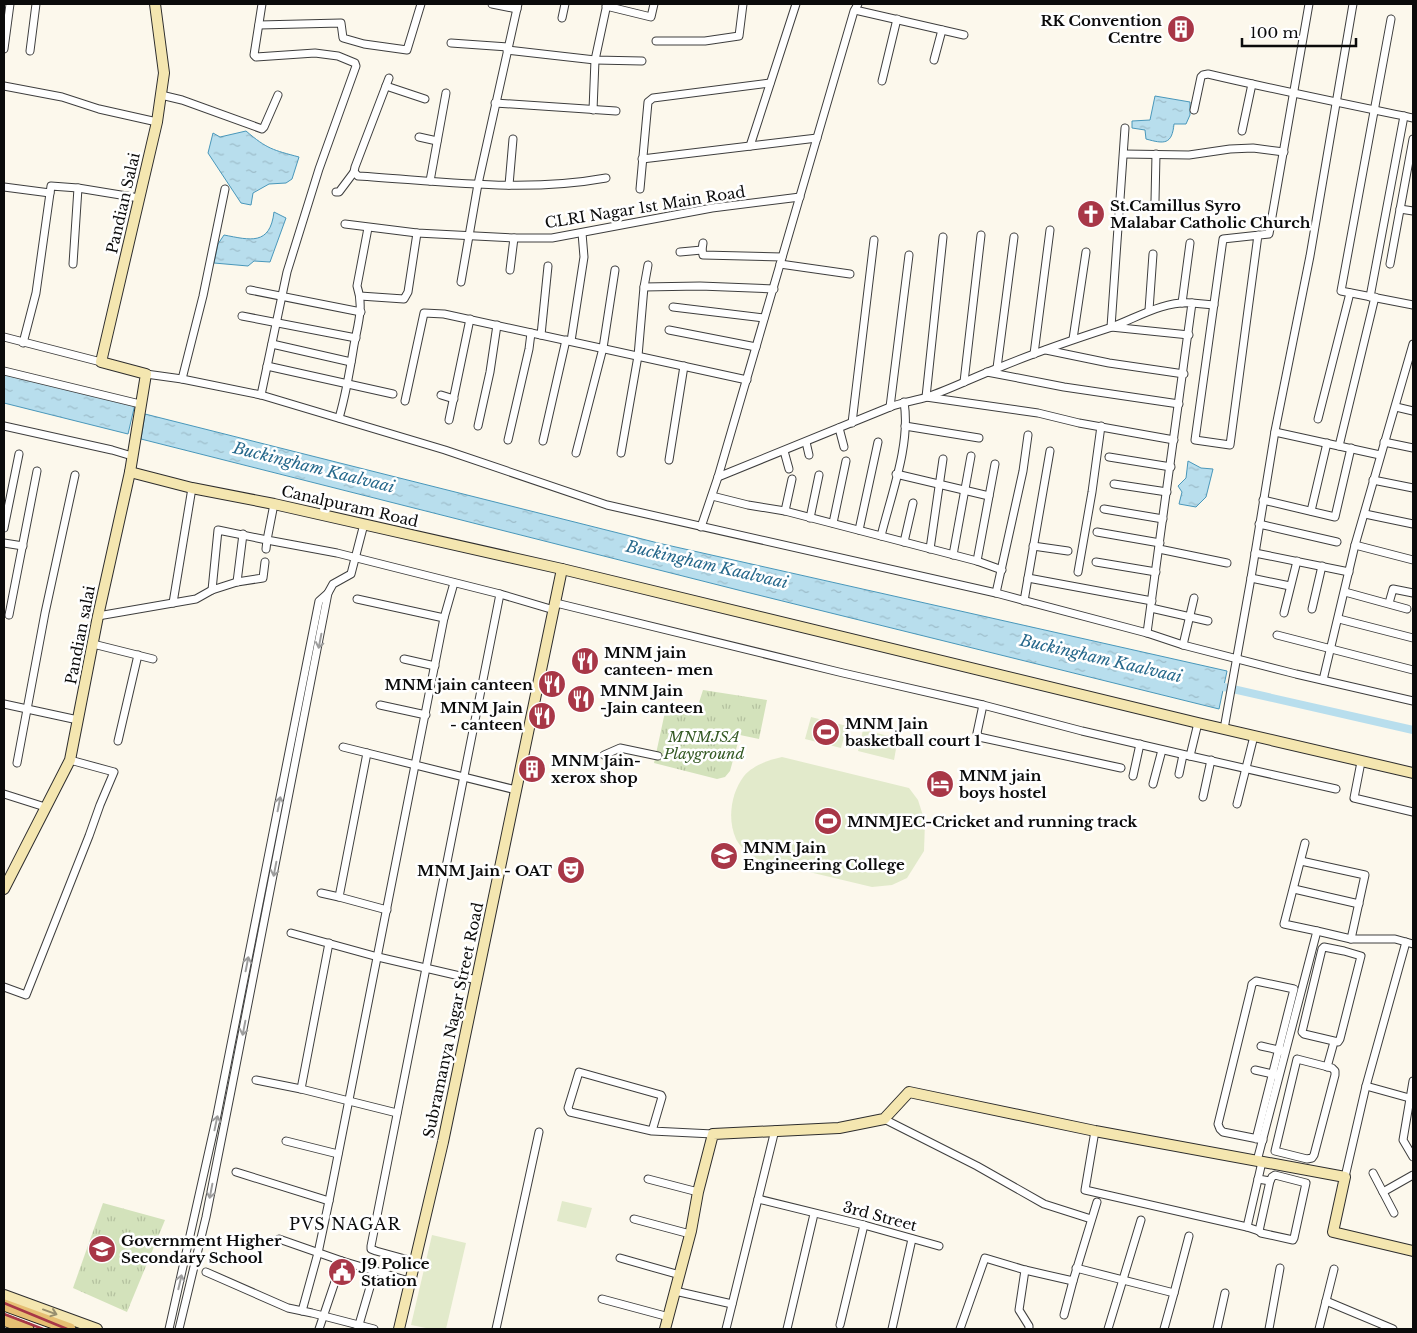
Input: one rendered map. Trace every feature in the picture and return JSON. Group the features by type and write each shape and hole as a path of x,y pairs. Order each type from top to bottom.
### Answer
{"main road":[{"path":"4,1305 70,1329"},
{"path":"4,1320 28,1329"}],"street":[{"path":"4,49 10,4"},
{"path":"30,51 36,4"},
{"name":"Pandian Salai","path":"101,362 157,122 164,73 156,4"},
{"path":"261,395 287,272 319,169 356,66 355,63 343,58 315,53 254,55 262,4"},
{"path":"259,25 341,22 343,38 364,44 407,50 421,4"},
{"path":"461,282 478,184 518,6 492,4"},
{"path":"562,18 565,4"},
{"path":"593,110 596,60 607,5 651,18 654,4"},
{"path":"656,41 705,41 738,36 743,4"},
{"path":"750,146 796,4"},
{"path":"1258,236 1230,445 1195,440 1223,239 1269,234 1309,4"},
{"path":"1224,729 1275,432 1310,256 1353,4"},
{"path":"701,527 718,478 856,7 964,35"},
{"path":"882,81 897,19"},
{"path":"1391,20 1341,291 1413,305"},
{"path":"934,60 942,30"},
{"path":"451,44 596,60 642,61"},
{"path":"1194,110 1200,81 1203,75 1208,74 1293,94 1413,118"},
{"path":"336,192 342,189 354,172 387,82 426,99"},
{"path":"640,189 648,102 653,98 770,83"},
{"path":"1242,131 1252,84"},
{"path":"4,86 62,98 157,122"},
{"path":"430,180 446,93"},
{"path":"161,95 182,100 259,129 264,127 278,95"},
{"path":"495,103 616,111"},
{"path":"1340,446 1372,297 1404,116"},
{"path":"1112,327 1125,128"},
{"path":"419,137 437,140"},
{"path":"642,159 817,138"},
{"path":"509,185 513,139"},
{"path":"1390,264 1413,139"},
{"path":"1124,154 1189,155 1230,149 1253,148 1284,152"},
{"path":"1155,201 1156,154"},
{"path":"354,172 358,176 478,184 546,186 606,178"},
{"path":"23,343 36,293 51,186 78,188 139,198"},
{"path":"4,187 50,193"},
{"path":"74,264 78,188"},
{"path":"182,379 203,296 225,189"},
{"name":"CLRI Nagar 1st Main Road","path":"345,224 417,232 514,238 552,238 712,208 800,197"},
{"path":"1400,209 1413,211"},
{"path":"339,418 348,385 361,312 358,286 368,228"},
{"path":"1034,354 1050,230"},
{"path":"360,296 404,299 408,292 417,232"},
{"path":"543,440 569,341 584,257 582,232"},
{"path":"964,382 981,235"},
{"path":"926,398 943,237"},
{"path":"997,368 1014,237"},
{"path":"510,270 514,238"},
{"path":"852,423 874,240"},
{"path":"1182,303 1190,244"},
{"path":"680,252 702,246 703,255 781,260 850,274"},
{"path":"1073,339 1086,252"},
{"path":"1149,310 1153,254"},
{"path":"890,407 909,255"},
{"path":"620,453 638,356 644,287 648,265"},
{"path":"540,335 548,266"},
{"path":"576,453 602,348 614,270"},
{"path":"644,287 728,286 774,289"},
{"path":"250,290 361,312"},
{"path":"1318,419 1350,293"},
{"path":"718,478 890,407 926,398 986,372 1073,339 1112,327 1149,310 1182,303 1214,306"},
{"path":"1147,633 1184,374 1192,304"},
{"path":"672,307 764,318"},
{"path":"405,401 424,313 444,314 470,319 747,380"},
{"path":"242,316 356,338"},
{"path":"449,420 470,319"},
{"path":"478,426 490,372 497,325"},
{"path":"1112,327 1189,335"},
{"path":"669,330 756,347"},
{"path":"508,440 531,333"},
{"path":"4,337 146,374 182,379 261,395 445,450 564,492 607,505 996,593 1147,633 1183,645 1413,701"},
{"path":"272,344 352,362"},
{"path":"1323,680 1373,480 1413,344"},
{"path":"1045,350 1109,363 1184,374"},
{"path":"267,366 393,394"},
{"path":"669,460 684,366"},
{"path":"4,371 140,404"},
{"path":"986,372 1056,386 1179,404"},
{"name":"Pandian salai","path":"4,889 70,760 98,616 130,472 146,374"},
{"path":"441,395 454,399"},
{"path":"926,398 1038,413 1079,423 1174,440"},
{"path":"881,536 902,449 906,415 904,402"},
{"path":"1396,407 1413,411"},
{"path":"4,426 132,456"},
{"path":"905,426 979,438"},
{"path":"1078,572 1101,426"},
{"path":"839,428 844,447"},
{"path":"1275,432 1380,455"},
{"path":"996,593 1023,471 1028,435"},
{"path":"806,442 810,455"},
{"path":"859,530 878,442"},
{"path":"1384,442 1413,448"},
{"path":"1311,511 1327,443"},
{"path":"1263,500 1336,517 1351,448"},
{"path":"784,451 789,469"},
{"path":"1024,601 1050,451"},
{"path":"4,528 19,454"},
{"path":"953,555 971,456"},
{"path":"1110,457 1170,467"},
{"path":"930,549 943,459"},
{"path":"834,523 846,461"},
{"path":"977,561 995,464"},
{"path":"9,615 37,471"},
{"name":"Canalpuram Road","path":"130,472 192,488 274,504 562,569 1413,773"},
{"path":"896,474 990,496"},
{"path":"17,763 45,613 75,475"},
{"path":"810,518 819,475"},
{"path":"785,511 792,479"},
{"path":"1373,480 1413,488"},
{"path":"1114,484 1167,492"},
{"path":"173,603 192,488"},
{"path":"712,496 834,523 977,561 1002,570"},
{"path":"904,542 912,503"},
{"path":"266,549 274,504"},
{"path":"1104,509 1163,519"},
{"path":"1365,514 1413,524"},
{"path":"179,1329 206,1217 226,1120 328,593 333,584 351,574 364,524"},
{"path":"1259,524 1337,542"},
{"path":"212,590 218,530 243,534 337,553 500,594 983,705 1162,750 1336,789"},
{"path":"1097,532 1227,563"},
{"path":"237,582 243,534"},
{"path":"4,543 23,546"},
{"path":"1356,545 1413,560"},
{"path":"1033,546 1068,551"},
{"path":"1255,553 1349,572"},
{"path":"1284,613 1297,561"},
{"path":"98,616 196,599 212,590 237,582 263,578 266,562"},
{"path":"1096,562 1156,572"},
{"path":"1312,609 1322,566"},
{"name":"Subramanya Nagar Street Road","path":"399,1329 412,1282 443,1142 562,569"},
{"path":"1028,578 1151,604 1208,621"},
{"path":"1251,578 1290,586"},
{"path":"302,1312 318,1253 329,1201 444,618 454,583"},
{"path":"1389,603 1393,589 1413,593"},
{"path":"1345,592 1407,609"},
{"path":"169,1329 217,1116 319,600 328,593"},
{"path":"416,1262 376,1251 371,1246 500,594"},
{"path":"357,598 444,618"},
{"path":"1183,645 1194,598"},
{"path":"1339,619 1413,638"},
{"path":"1277,636 1413,670"},
{"path":"93,644 153,659"},
{"path":"118,742 138,655"},
{"path":"404,659 435,666"},
{"path":"4,704 78,720"},
{"path":"380,705 426,714"},
{"path":"983,705 977,733 979,737 1121,768"},
{"path":"1178,774 1198,723"},
{"path":"1237,804 1254,736"},
{"path":"1133,776 1140,744"},
{"path":"343,747 516,790"},
{"path":"604,755 620,748 658,756"},
{"path":"1153,784 1162,750"},
{"path":"339,897 367,752"},
{"path":"4,987 26,995 114,772 70,760"},
{"path":"1203,797 1211,760"},
{"path":"1362,762 1354,798 1413,812"},
{"path":"4,794 45,807"},
{"path":"1305,843 1284,924 1351,939 1394,939 1410,943 1366,1086 1333,1232 1413,1251"},
{"path":"1300,862 1365,875 1351,939"},
{"path":"1294,889 1359,904"},
{"path":"320,893 387,910"},
{"path":"1283,1053 1298,990 1317,932"},
{"path":"291,933 378,957 477,980"},
{"path":"301,1089 329,943"},
{"path":"1313,947 1322,949 1327,947 1361,956 1338,1042 1304,1034 1302,1027 1322,949"},
{"path":"1259,1139 1223,1132 1218,1124 1252,984 1256,981 1298,990"},
{"path":"1246,1228 1258,1179 1261,1148 1259,1139 1292,1025 1298,990"},
{"path":"1292,1025 1302,1027"},
{"path":"1327,1067 1334,1042"},
{"path":"1261,1046 1327,1067 1334,1071 1335,1075 1312,1158 1307,1159 1261,1148"},
{"path":"1275,1151 1298,1059"},
{"path":"1256,1070 1276,1075"},
{"path":"652,1132 661,1095 579,1072 568,1108 570,1112 652,1132 712,1134 839,1128 884,1119 909,1092 1095,1131 1345,1177"},
{"path":"256,1080 397,1112"},
{"path":"1413,1081 1403,1140 1413,1156"},
{"path":"1366,1086 1411,1099"},
{"path":"884,1119 977,1166 1044,1204 1091,1219"},
{"path":"726,1329 775,1130"},
{"path":"1095,1131 1085,1190 1261,1233 1293,1240 1306,1186 1305,1182 1276,1175 1272,1177 1259,1231"},
{"path":"496,1329 539,1132"},
{"path":"665,1329 690,1234 712,1134"},
{"path":"286,1140 338,1154"},
{"path":"236,1172 329,1201"},
{"path":"1373,1173 1394,1213"},
{"path":"1383,1192 1413,1175"},
{"path":"648,1179 698,1192"},
{"path":"1258,1179 1270,1181"},
{"name":"3rd Street","path":"758,1199 864,1225 938,1246"},
{"path":"1064,1315 1072,1281 1097,1202"},
{"path":"787,1329 814,1214"},
{"path":"634,1218 690,1234"},
{"path":"1108,1329 1141,1220"},
{"path":"840,1325 864,1225"},
{"path":"1164,1329 1189,1236"},
{"path":"892,1329 912,1239"},
{"path":"279,1240 412,1282"},
{"path":"620,1258 680,1275"},
{"path":"960,1329 985,1258 1072,1281"},
{"path":"319,1329 342,1261"},
{"path":"1076,1268 1174,1294"},
{"path":"1269,1329 1280,1268"},
{"path":"358,1327 375,1270"},
{"path":"1025,1270 1019,1310 1029,1329"},
{"path":"1319,1329 1334,1270"},
{"path":"206,1272 288,1308 324,1316 358,1327 374,1329"},
{"path":"675,1292 732,1304"},
{"path":"1217,1329 1225,1293"},
{"path":"4,1295 97,1329"},
{"path":"602,1299 668,1317"},
{"path":"1326,1300 1392,1329"}],"green space":[{"name":"MNMJSA Playground","path":"703,690 767,700 759,739 740,735 730,771 725,777 717,779 654,763 665,712 695,715"},
{"name":"MNM Jain basketball court 1","path":"811,717 847,726 841,748 805,739"},
{"path":"863,730 898,738 894,760 858,751"},
{"name":"MNMJEC-Cricket and running track","path":"782,757 909,788 918,800 925,822 924,851 907,878 892,885 872,887 759,860 743,849 733,831 731,815 736,790 744,776 752,769 767,761"},
{"path":"562,1201 592,1208 586,1228 557,1221"},
{"path":"103,1203 165,1220 127,1312 73,1288"},
{"path":"432,1235 466,1243 446,1329 431,1329 411,1325"}],"water":[{"path":"1155,96 1190,102 1190,115 1186,124 1174,124 1169,139 1162,142 1146,139 1145,130 1132,128 1132,121 1150,120"},
{"path":"246,131 259,142 271,148 299,157 292,179 286,183 269,184 253,193 251,205 241,203 208,153 213,133 220,137"},
{"path":"274,212 286,218 270,262 254,261 248,266 214,263 218,244 224,235 250,239 263,236 272,223"},
{"path":"4,372 135,404 128,434 4,403"},
{"path":"145,414 658,543 1227,671 1219,709 141,439"},
{"path":"1188,461 1201,468 1213,469 1206,497 1196,507 1179,504 1182,492 1178,486 1186,478"}],"waterway":[{"name":"Buckingham Kaalvaai","path":"1215,685 1413,730"}],"railway":[{"path":"4,1303 67,1329"},
{"path":"4,1314 43,1329"}],"place":[{"name":"RK Convention Centre","path":"1181,29"},
{"name":"St.Camillus Syro Malabar Catholic Church","path":"1091,214"},
{"name":"MNM jain canteen- men","path":"585,661"},
{"name":"MNM jain canteen","path":"552,684"},
{"name":"MNM Jain -Jain canteen","path":"581,699"},
{"name":"MNM Jain - canteen","path":"542,716"},
{"name":"MNM Jain basketball court 1","path":"826,732"},
{"name":"MNM Jain- xerox shop","path":"532,769"},
{"name":"MNM jain boys hostel","path":"940,784"},
{"name":"MNMJEC-Cricket and running track","path":"828,821"},
{"name":"MNM Jain Engineering College","path":"724,856"},
{"name":"MNM Jain - OAT","path":"571,870"},
{"name":"Government Higher Secondary School","path":"102,1249"},
{"name":"J9 Police Station","path":"342,1272"}],"district":[{"name":"PVS NAGAR","path":"345,1224"}]}
